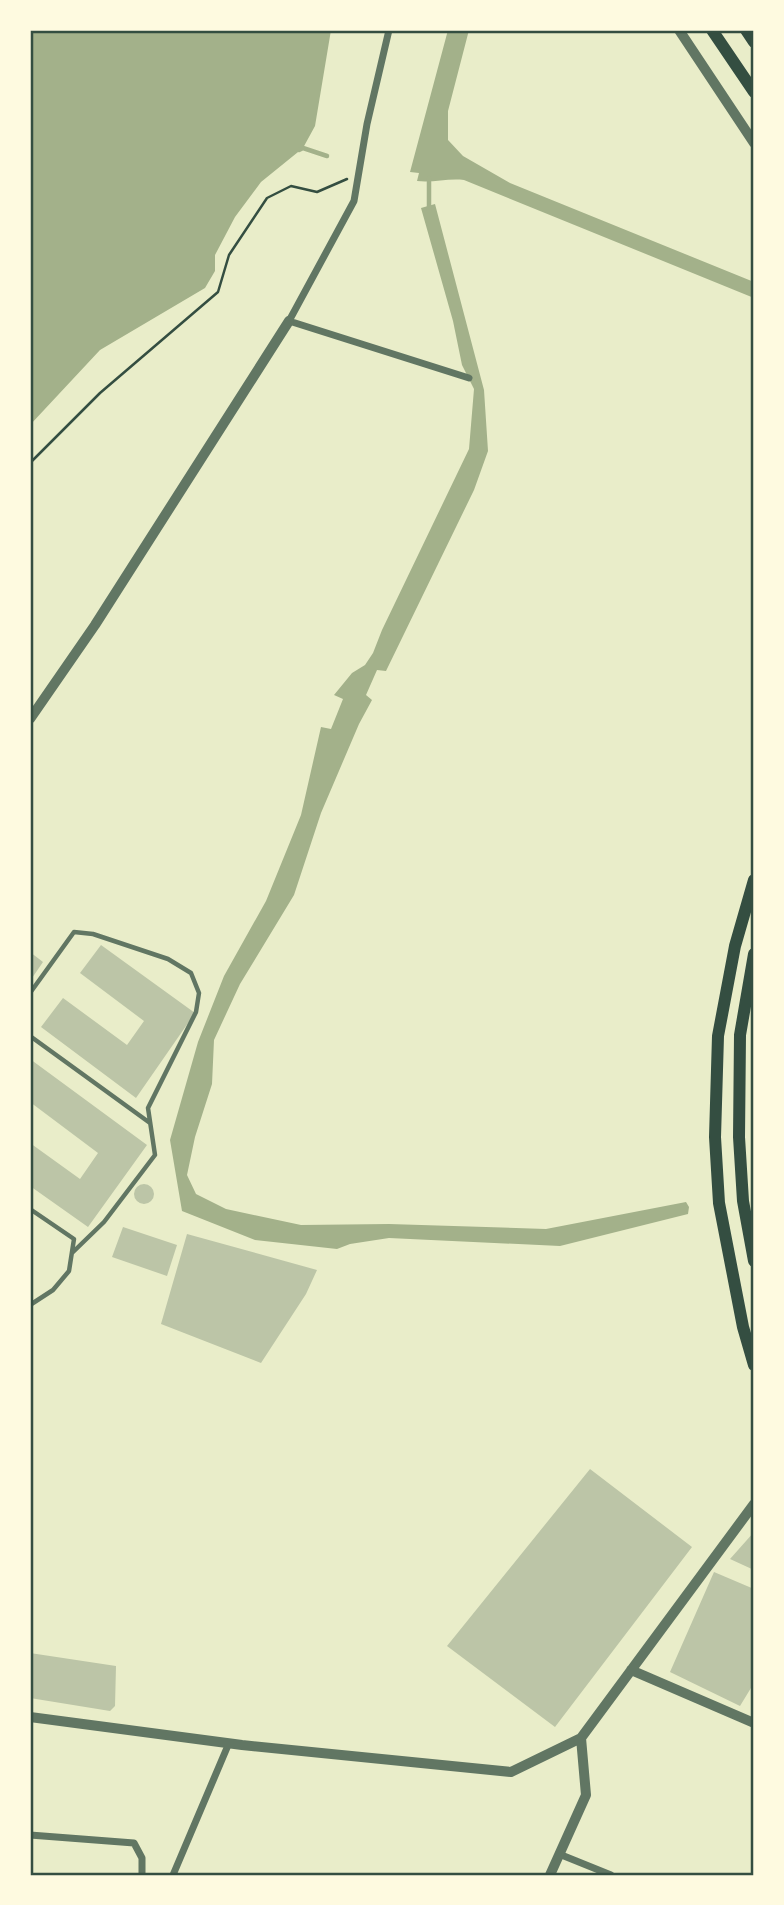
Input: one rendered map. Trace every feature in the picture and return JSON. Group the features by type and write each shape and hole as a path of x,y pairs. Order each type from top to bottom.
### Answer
{"main road":[{"path":"712,30 754,92"},
{"path":"746,30 754,42"},
{"path":"754,880 735,946 718,1037 715,1137 719,1203 743,1327 754,1365"},
{"path":"754,954 740,1035 738,1137 743,1201 754,1261"}],"street":[{"path":"30,719 94,625 289,321 354,201 389,30"},
{"path":"679,30 754,143"},
{"path":"289,321 468,378"},
{"path":"30,1717 229,1743 511,1772 581,1738 754,1504"},
{"path":"631,1670 754,1723"},
{"path":"550,1875 586,1796 581,1738"},
{"path":"173,1875 229,1743"},
{"path":"30,1835 134,1843 142,1858 142,1875"},
{"path":"559,1854 611,1875"}],"lane":[{"path":"30,993 74,932 93,934 168,959 191,973 199,993 196,1012 148,1108 155,1156 104,1223 72,1253"},
{"path":"30,1036 150,1123"},
{"path":"30,1209 74,1240 69,1271 53,1290 30,1304"}],"path":[{"path":"30,463 100,393 218,292 229,255 267,198 291,186 317,192 359,173"}],"shaded area":[{"path":"30,30 331,30 315,126 303,148 261,182 235,217 215,255 215,271 205,288 100,350 30,425"},
{"path":"448,30 469,30 448,111 448,140 463,156 510,183 754,282 754,298 464,180 417,181 419,173 410,172"},
{"path":"435,204 484,390 488,451 474,490 386,671 377,670 366,695 372,700 321,813 294,895 240,984 214,1040 212,1084 195,1137 187,1175 196,1194 226,1209 301,1225 389,1224 546,1229 686,1202 689,1207 688,1214 560,1246 389,1238 350,1244 337,1249 255,1240 182,1211 170,1140 198,1042 224,976 266,901 301,815 321,727 331,729 343,699 334,695 352,673 365,665 373,653 469,449 474,389 462,365 453,321 421,208"}],"building":[{"path":"101,945 195,1013 136,1098 41,1027 63,998 127,1045 144,1021 80,973"},
{"path":"30,952 43,962 30,981"},
{"path":"30,1059 147,1145 88,1227 30,1186 30,1143 80,1179 98,1153 30,1102"},
{"path":"144,1184 151,1187 154,1194 151,1201 144,1204 137,1201 134,1194 137,1187"},
{"path":"123,1227 177,1245 167,1276 112,1257"},
{"path":"187,1234 317,1270 306,1294 261,1363 161,1324"},
{"path":"590,1469 692,1547 555,1727 447,1646"},
{"path":"754,1532 754,1570 730,1559"},
{"path":"714,1572 754,1589 754,1683 740,1706 670,1672"},
{"path":"30,1653 116,1666 115,1706 110,1711 30,1698"}],"waterway":[{"path":"299,150 303,148 327,156"},
{"path":"429,178 429,211"}]}
